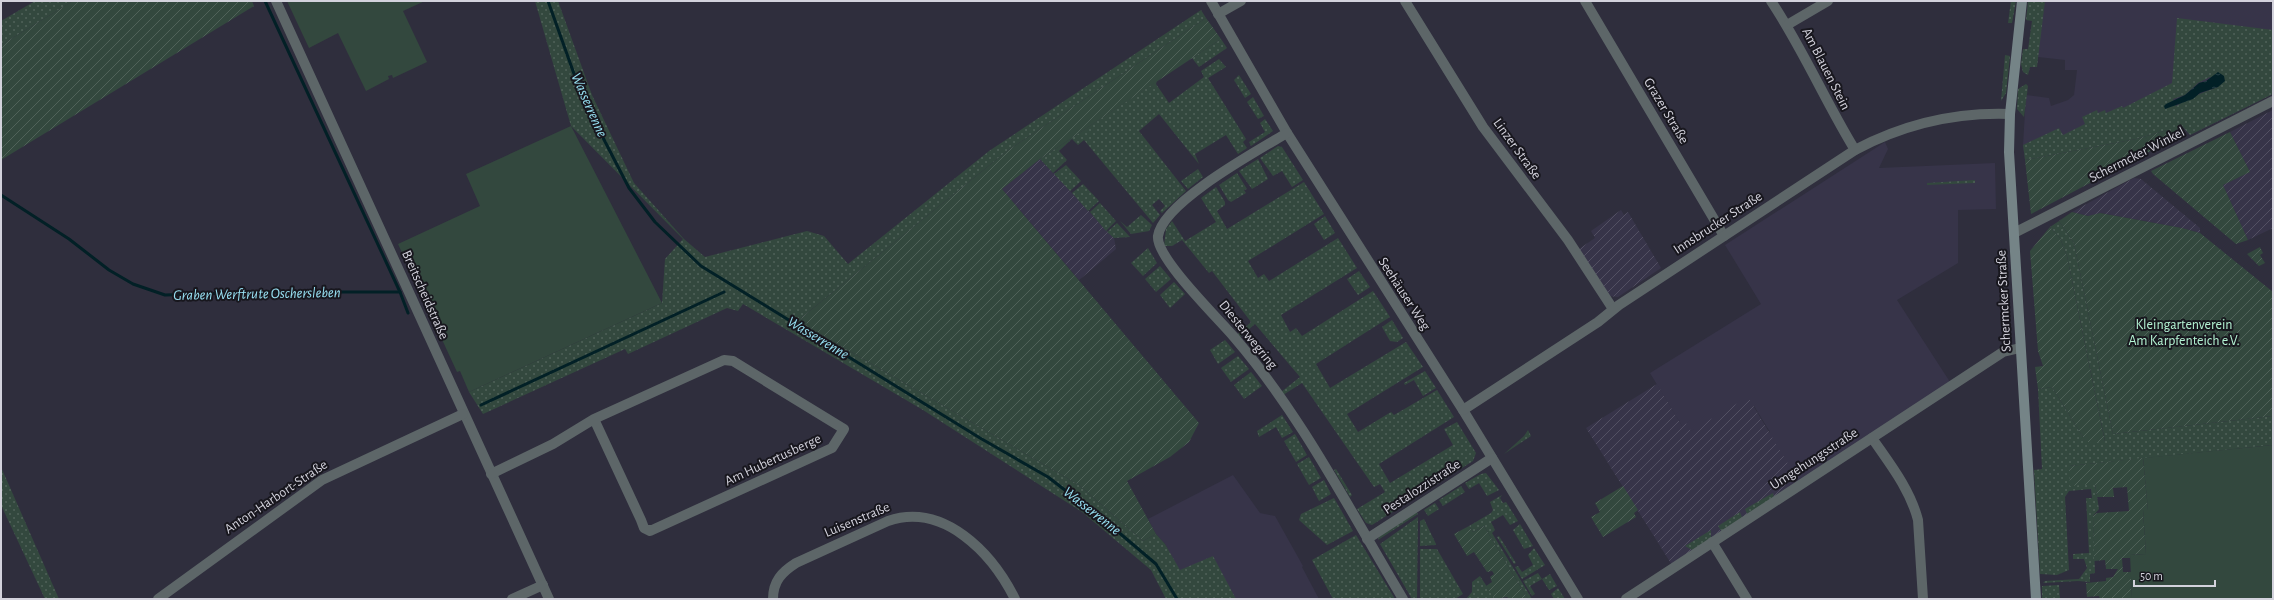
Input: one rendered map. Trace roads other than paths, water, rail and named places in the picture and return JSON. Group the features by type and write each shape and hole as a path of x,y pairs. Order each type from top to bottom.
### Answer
{"main road":[{"name":"Schermcker Straße","path":"2022,1 2010,114 2009,158 2036,599"}],"street":[{"name":"Breitscheidstraße","path":"276,1 463,414 549,599"},
{"name":"Seehäuser Weg","path":"1211,1 1287,133 1403,318 1464,410 1578,599"},
{"path":"1218,14 1241,1"},
{"name":"Linzer Straße","path":"1405,1 1483,127 1568,240 1613,309"},
{"name":"Grazer Straße","path":"1584,1 1724,236"},
{"name":"Am Blauen Stein","path":"1771,1 1787,25 1832,113 1855,150"},
{"path":"1787,25 1828,1"},
{"name":"Schermcker Winkel","path":"2014,233 2273,101"},
{"name":"Innsbrucker Straße","path":"1464,410 1598,322 1613,309 1855,150 1881,136 1909,126 1938,119 1978,113 2010,114"},
{"name":"Diesterwegring","path":"1287,133 1226,170 1191,196 1164,222 1160,230 1158,245 1168,263 1235,338 1287,408 1368,539 1403,599"},
{"name":"Umgehungsstraße","path":"1626,599 2003,352 2020,348"},
{"name":"Am Hubertusberge","path":"491,474 554,444 594,419 724,360 728,360 844,429 832,448 650,530 644,528 594,419"},
{"name":"Anton-Harbort-Straße","path":"158,599 322,480 463,414"},
{"path":"1872,438 1909,493 1915,508 1918,520 1922,599"},
{"name":"Pestalozzistraße","path":"1368,539 1492,458"},
{"name":"Luisenstraße","path":"773,599 773,588 778,578 785,570 796,563 888,521 902,516 914,515 939,521 977,547 999,573 1015,599"},
{"path":"1712,542 1747,599"},
{"path":"512,599 543,585"}],"water":[{"path":"2218,72 2224,76 2225,81 2218,87 2200,93 2193,99 2165,109 2164,106 2166,104 2185,95 2199,83 2206,81"}],"waterway":[{"path":"265,1 400,292"},
{"name":"Wasserrenne","path":"548,1 583,99 629,188 655,222 701,266 980,438 1048,477 1110,525 1156,564 1177,599"},
{"name":"Graben Werftrute Oschersleben","path":"1,195 69,239 109,270 133,284 165,295 265,292 400,292 408,313"},
{"path":"481,405 724,292"}],"park label":[{"name":"Kleingartenverein Am Karpfenteich e.V.","path":"2184,334"}]}
